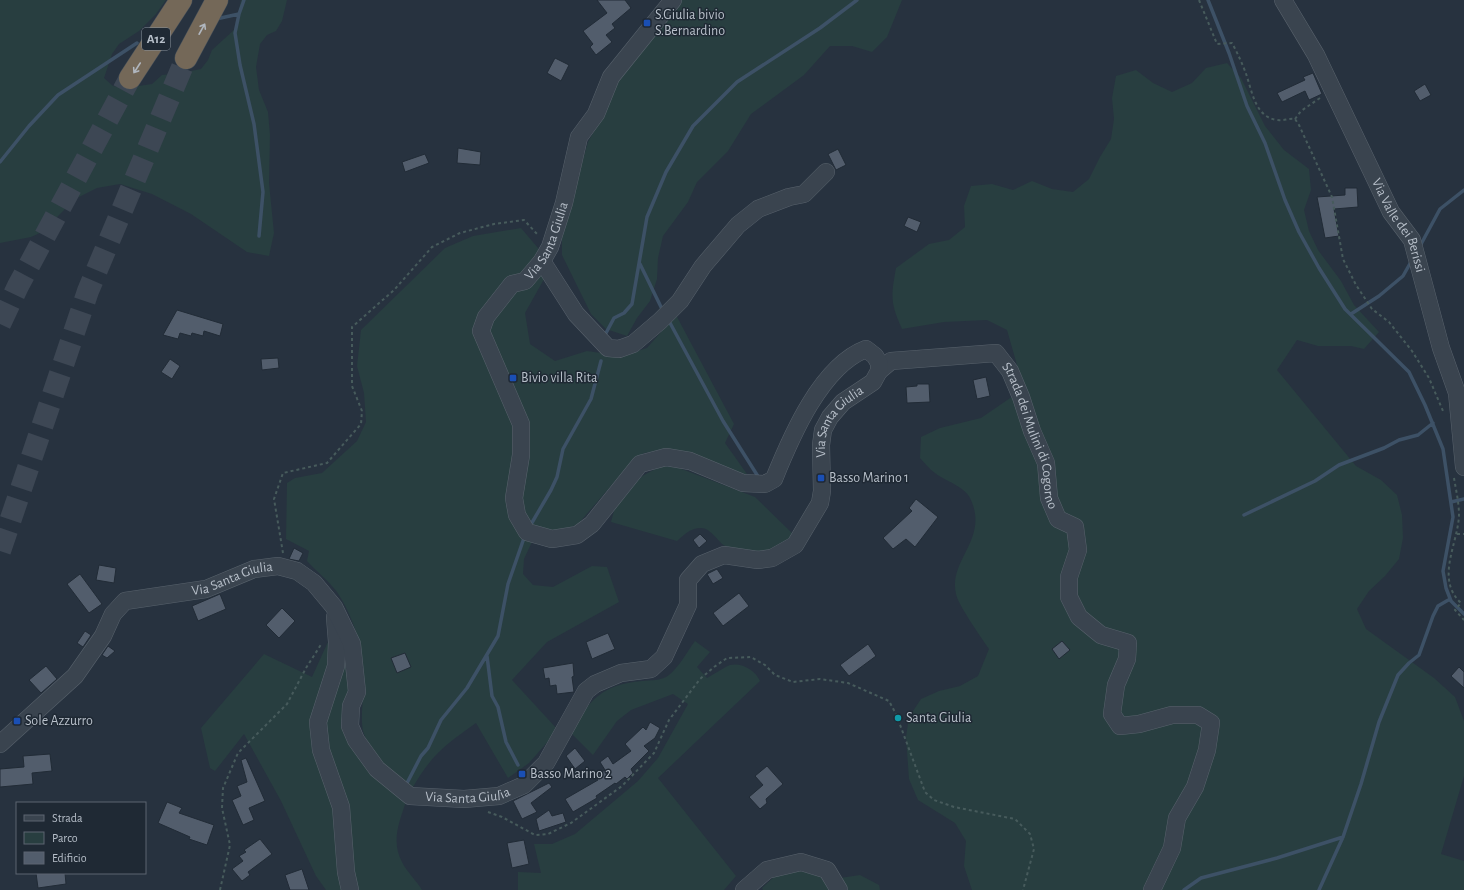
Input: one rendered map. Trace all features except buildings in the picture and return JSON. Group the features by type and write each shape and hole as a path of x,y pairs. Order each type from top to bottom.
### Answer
{"highway":[{"name":"A12","path":"130,78 181,0"},
{"name":"A12","path":"186,58 218,0"}],"street":[{"name":"Via Santa Giulia","path":"0,744 75,676 103,636 113,614 125,601 206,589 254,570 285,566 297,571 314,583 334,606 352,644 357,692 351,706 350,726 356,740 377,769 410,796 464,799 499,796 524,785 546,763 586,691 591,687 621,673 651,669 664,658 688,605 688,580 702,564 724,555 758,560 772,558 795,545 820,503 822,491 821,445 823,430 830,417 843,402 873,382 879,371 879,363 875,356 866,349 853,354 824,384 792,437 774,479 765,484 743,483 690,461 666,457 640,464 592,524 577,535 552,539 527,532 517,515 514,498 521,455 521,424 481,331 486,318 512,284 525,281 546,254 564,203 578,137 596,114 611,76 673,0"},
{"name":"Via Valle dei Berissi","path":"1284,0 1316,55 1391,212 1412,240 1438,336 1457,393 1459,472"},
{"path":"546,254 576,314 608,348 619,349 633,344 680,301 703,266 738,225 758,209 789,197 804,194 826,172"},
{"path":"1438,336 1464,377"},
{"name":"Strada dei Mulini di Cogorno","path":"879,371 891,361 996,353 1010,371 1021,397 1032,431 1046,463 1049,498 1058,519 1075,527 1078,550 1069,577 1069,597 1079,617 1101,634 1128,643 1127,658 1116,686 1112,714 1120,726 1139,724 1172,715 1198,715 1211,722 1207,750 1195,787 1176,818 1172,848 1152,890"},
{"path":"334,606 337,642 336,666 318,722 321,750 341,807 346,872 350,890"},
{"path":"744,890 767,870 801,862 827,870 839,890"}],"path":[{"path":"1199,0 1217,44 1232,43 1245,72 1253,99 1266,116 1277,120 1295,119 1301,111 1322,96"},
{"path":"1295,119 1332,197 1343,259 1356,285 1372,309 1389,322 1412,351 1429,378 1443,411"},
{"path":"285,566 274,499 283,473 327,463 361,424 362,411 352,386 352,327 394,290 432,247 460,233 494,224 524,220 546,254"},
{"path":"1459,472 1459,515 1457,534 1448,571 1448,580 1456,599 1461,603 1455,610 1464,620"},
{"path":"1457,534 1464,534"},
{"path":"220,890 230,845 222,808 223,788 238,754 287,704 306,668 325,637"},
{"path":"481,810 502,817 535,835 548,834 571,823 622,786 654,753 669,720 700,679 727,658 750,657 765,665 775,675 793,682 820,679 848,683 889,701 896,714 925,792 934,800 954,807 1015,819 1030,834 1034,848 1023,890"}],"green space":[{"path":"0,0 166,0 156,14 139,31 119,44 112,54 104,78 113,86 125,88 152,84 162,75 201,69 208,60 212,50 235,29 241,0 287,0 282,21 276,31 267,35 260,44 256,67 259,90 268,112 270,135 269,183 274,233 269,256 247,252 191,214 152,194 120,184 97,188 75,199 42,232 31,237 0,243"},
{"path":"682,0 902,0 887,37 872,52 852,46 830,46 804,75 751,114 728,151 697,182 688,202 663,236 658,258 657,279 650,301 637,318 627,336 606,329 591,314 562,255 562,234 588,142 603,115 620,76"},
{"path":"1227,63 1241,78 1265,126 1284,150 1309,169 1311,190 1304,210 1309,231 1318,250 1341,281 1354,305 1379,332 1364,349 1351,346 1318,346 1297,340 1277,370 1356,466 1381,480 1397,495 1402,515 1403,538 1399,559 1385,576 1369,591 1357,609 1366,629 1434,678 1455,697 1464,721 1464,776 1441,854 1464,861 1464,890 972,890 964,866 966,841 955,823 918,800 909,779 906,737 909,717 921,699 939,691 960,686 978,676 989,649 965,613 956,594 955,582 958,570 972,537 975,525 975,512 970,498 963,490 939,476 920,458 921,437 940,428 981,418 1016,394 1019,372 1007,330 987,320 944,322 902,329 895,312 893,299 893,286 896,268 929,244 949,240 965,227 964,206 971,186 992,184 1013,190 1032,181 1052,189 1073,192 1089,179 1111,139 1114,119 1112,98 1116,76 1136,70 1153,83 1172,92 1192,83 1206,68"},
{"path":"521,228 538,248 548,272 525,313 530,344 555,361 587,351 622,356 647,348 676,315 734,424 725,443 747,474 743,476 664,450 644,453 629,465 579,523 566,530 538,529 524,559 523,574 533,585 553,587 592,566 607,567 619,602 547,642 512,680 558,730 529,763 508,778 476,723 447,745 432,759 412,789 383,763 366,740 363,731 362,719 364,685 362,657 353,622 337,592 307,561 309,551 286,539 287,483 295,478 322,473 357,441 366,422 364,393 357,366 361,330 445,248 473,236"},
{"path":"663,466 679,468 755,497 793,534 775,549 754,553 725,546 711,532 701,528 690,531 677,541 611,522 617,502 625,490 637,480"},
{"path":"339,624 351,653 348,728 406,802 397,832 397,847 404,866 422,890 326,890 316,876 281,801 244,734 215,771 210,768 201,728 264,654 312,677 327,644"},
{"path":"695,641 710,652 697,667 707,678 727,666 735,664 748,668 758,677 760,681 658,778 736,876 724,890 518,890 518,872 541,873 534,844 552,844 575,834 638,781 658,758 688,704 673,694 631,710 617,721 593,755 570,732 584,711 598,696 616,686 666,677 673,672"},
{"path":"798,871 840,878 860,875 879,885 880,890 763,890 762,888 777,874"}],"waterway":[{"path":"244,0 235,33 240,65 254,124 263,192 259,236"},
{"path":"606,333 614,318 624,313 632,304 647,217 666,172 693,126 737,82 820,28 857,0"},
{"path":"1208,0 1229,53 1247,106 1265,143 1285,200 1299,232 1319,268 1345,309 1409,372 1425,405 1443,449 1453,517 1443,571 1446,588 1451,601 1464,614"},
{"path":"216,19 239,14"},
{"path":"0,162 29,126 58,95 137,43"},
{"path":"1420,246 1440,209 1464,190"},
{"path":"1351,314 1379,296 1403,276 1412,260"},
{"path":"640,264 662,309"},
{"path":"669,321 723,421 759,478"},
{"path":"530,526 557,477 563,449 591,399 601,361"},
{"path":"1244,515 1315,481 1339,465 1384,448 1399,440 1418,435 1433,423"},
{"path":"1451,502 1464,499"},
{"path":"406,785 421,756 428,748 441,720 467,688 498,636 508,584 524,538"},
{"path":"1319,890 1343,837 1361,784 1379,722 1398,675 1419,655 1438,606 1450,599"},
{"path":"487,656 492,696 498,707 506,742 518,765"},
{"path":"1184,890 1201,878 1277,858 1343,837"}],"tunnel":[{"path":"0,551 88,291 186,58"},
{"path":"0,324 18,286 130,78"}],"place":[{"name":"S.Giulia bivio S.Bernardino","path":"647,23"},
{"name":"Bivio villa Rita","path":"513,378"},
{"name":"Basso Marino 1","path":"821,478"},
{"name":"Santa Giulia","path":"898,718"},
{"name":"Sole Azzurro","path":"17,721"},
{"name":"Basso Marino 2","path":"522,774"}]}
